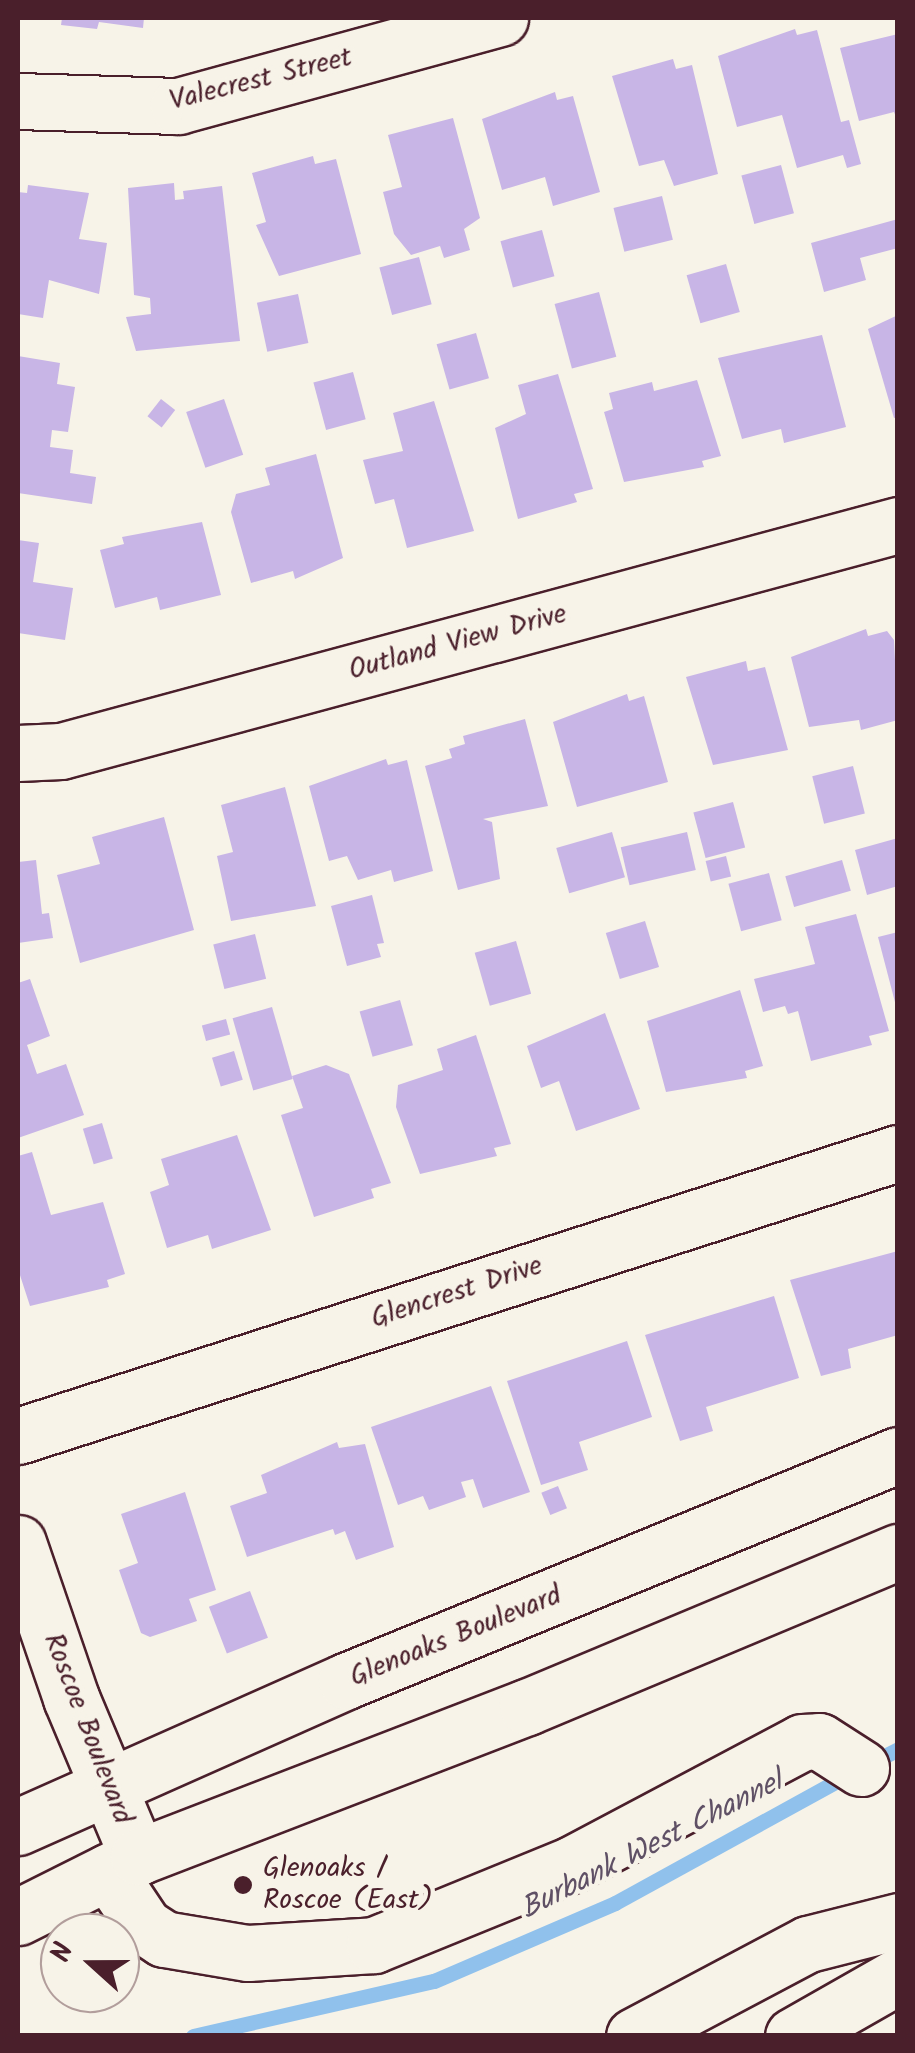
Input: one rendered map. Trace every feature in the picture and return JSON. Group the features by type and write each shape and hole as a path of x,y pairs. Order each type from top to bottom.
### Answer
{"main road":[{"name":"Valecrest Street","path":"18,100 178,106 500,18"},
{"name":"Outland View Drive","path":"18,752 61,750 898,525"},
{"name":"Glencrest Drive","path":"18,1436 898,1153"},
{"name":"Glenoaks Boulevard","path":"18,1827 107,1784 898,1455"},
{"name":"Roscoe Boulevard","path":"18,1543 107,1784 123,1864 144,1926 164,1940 248,1953 374,1944 572,1864 802,1742 819,1741 861,1768"},
{"path":"18,1917 123,1864 527,1706 898,1552"},
{"path":"634,2036 808,1944 898,1921"},
{"path":"793,2036 898,1976"}],"building":[{"path":"62,18 144,18 143,28 99,22 97,29 61,25"},
{"path":"795,29 797,35 817,30 841,122 849,120 861,164 847,168 843,155 797,168 782,115 737,127 718,56"},
{"path":"898,34 898,122 894,112 859,121 840,48"},
{"path":"673,59 676,69 692,65 718,174 674,186 664,160 639,166 612,76"},
{"path":"555,92 557,100 573,96 600,192 553,206 545,177 502,190 482,119"},
{"path":"453,118 480,218 464,229 470,250 444,258 440,246 411,255 394,234 383,192 402,187 388,135"},
{"path":"313,156 315,164 336,159 361,254 279,276 256,225 266,222 252,173"},
{"path":"781,165 794,213 754,224 741,176"},
{"path":"174,183 175,200 184,199 183,191 222,186 240,341 136,351 126,317 151,314 150,298 134,295 128,188"},
{"path":"28,185 89,193 79,239 107,243 99,294 49,280 43,318 18,314 18,192 27,193"},
{"path":"662,196 673,240 624,252 613,208"},
{"path":"898,219 898,248 860,258 866,280 824,292 811,243"},
{"path":"542,230 554,276 513,287 500,241"},
{"path":"419,257 432,304 392,315 379,268"},
{"path":"726,264 740,312 700,323 687,275"},
{"path":"599,292 616,357 572,369 555,304"},
{"path":"298,294 308,343 267,352 257,303"},
{"path":"898,315 898,417 894,418 868,329"},
{"path":"476,333 489,378 450,389 437,344"},
{"path":"822,335 846,427 784,443 781,429 742,439 718,358"},
{"path":"18,356 60,363 57,384 75,387 68,432 52,430 50,447 73,450 70,473 96,477 92,504 18,493"},
{"path":"353,372 366,419 326,430 313,383"},
{"path":"558,374 593,489 574,494 577,502 518,519 495,428 526,414 518,385"},
{"path":"697,380 721,456 702,461 704,467 624,482 604,412 613,409 609,393 652,382 654,391"},
{"path":"161,399 175,410 162,427 147,416"},
{"path":"224,399 243,455 205,468 186,412"},
{"path":"434,401 474,531 407,548 394,499 375,504 363,460 403,451 393,413"},
{"path":"316,454 343,558 295,579 293,571 251,583 231,512 236,494 270,485 265,468"},
{"path":"202,522 221,595 160,610 157,597 115,608 100,550 124,544 122,537"},
{"path":"18,540 39,543 33,582 73,588 65,640 18,633"},
{"path":"866,629 868,636 887,631 894,640 898,720 861,730 859,720 809,727 791,657"},
{"path":"746,661 748,671 765,667 788,750 713,765 686,677"},
{"path":"627,694 629,701 644,696 668,782 577,807 553,722"},
{"path":"525,719 548,806 483,819 492,822 500,879 458,890 425,766 452,758 449,749 465,744 463,736"},
{"path":"386,759 388,765 407,760 433,871 394,882 391,870 358,880 347,856 329,861 309,786"},
{"path":"853,766 865,814 824,824 812,776"},
{"path":"285,787 316,906 231,921 217,856 233,852 221,805"},
{"path":"733,802 745,847 706,858 693,813"},
{"path":"164,817 194,930 80,963 57,875 100,864 92,837"},
{"path":"612,832 625,877 569,893 556,848"},
{"path":"687,832 696,870 630,885 621,847"},
{"path":"898,838 898,886 867,895 855,850"},
{"path":"726,856 731,876 711,881 706,861"},
{"path":"36,860 42,914 49,913 53,938 18,943 18,862"},
{"path":"842,860 851,891 794,907 785,876"},
{"path":"769,873 782,920 741,931 728,884"},
{"path":"372,895 384,943 377,944 381,957 347,966 331,906"},
{"path":"856,914 889,1031 869,1036 872,1045 811,1061 798,1011 788,1014 785,1006 763,1012 754,979 815,964 805,927"},
{"path":"645,921 659,967 620,979 606,933"},
{"path":"898,932 898,1006 896,1006 878,937"},
{"path":"255,934 266,979 224,989 213,944"},
{"path":"516,941 531,994 490,1006 475,953"},
{"path":"30,979 50,1036 27,1045 37,1074 66,1064 84,1115 18,1138 18,983"},
{"path":"740,990 763,1066 745,1071 747,1078 666,1092 647,1021"},
{"path":"400,1000 413,1045 373,1057 360,1012"},
{"path":"272,1007 293,1079 253,1090 233,1018"},
{"path":"605,1013 640,1109 576,1131 559,1081 541,1088 527,1046"},
{"path":"226,1019 230,1034 206,1041 202,1025"},
{"path":"476,1035 511,1144 494,1148 497,1156 420,1174 396,1107 398,1085 443,1070 437,1049"},
{"path":"234,1051 243,1080 221,1086 212,1058"},
{"path":"326,1065 349,1074 391,1183 371,1189 374,1198 314,1217 281,1115 303,1108 292,1076"},
{"path":"102,1123 113,1158 94,1164 83,1129"},
{"path":"237,1135 271,1230 212,1249 208,1235 167,1248 150,1192 169,1185 161,1159"},
{"path":"32,1152 51,1215 103,1202 125,1274 107,1280 109,1287 30,1306 18,1269 18,1156"},
{"path":"898,1251 898,1335 848,1349 851,1368 821,1376 790,1280"},
{"path":"774,1296 799,1378 706,1407 713,1431 680,1441 645,1335"},
{"path":"627,1341 652,1417 579,1442 588,1470 541,1485 507,1381"},
{"path":"491,1386 530,1492 483,1508 473,1479 461,1482 466,1497 429,1510 423,1496 398,1505 371,1427"},
{"path":"337,1442 339,1448 365,1444 394,1547 356,1560 345,1531 335,1535 333,1529 247,1557 230,1506 267,1493 261,1475"},
{"path":"558,1486 567,1508 550,1515 541,1493"},
{"path":"185,1492 216,1590 189,1599 197,1621 150,1637 141,1633 119,1570 138,1563 121,1514"},
{"path":"250,1591 268,1638 227,1653 209,1607"}],"waterway":[{"name":"Burbank West Channel","path":"869,1764 898,1749"},
{"name":"Burbank West Channel","path":"193,2036 434,1981 615,1903 848,1775"}],"place":[{"name":"Glenoaks / Roscoe (East)","path":"243,1885"}]}
